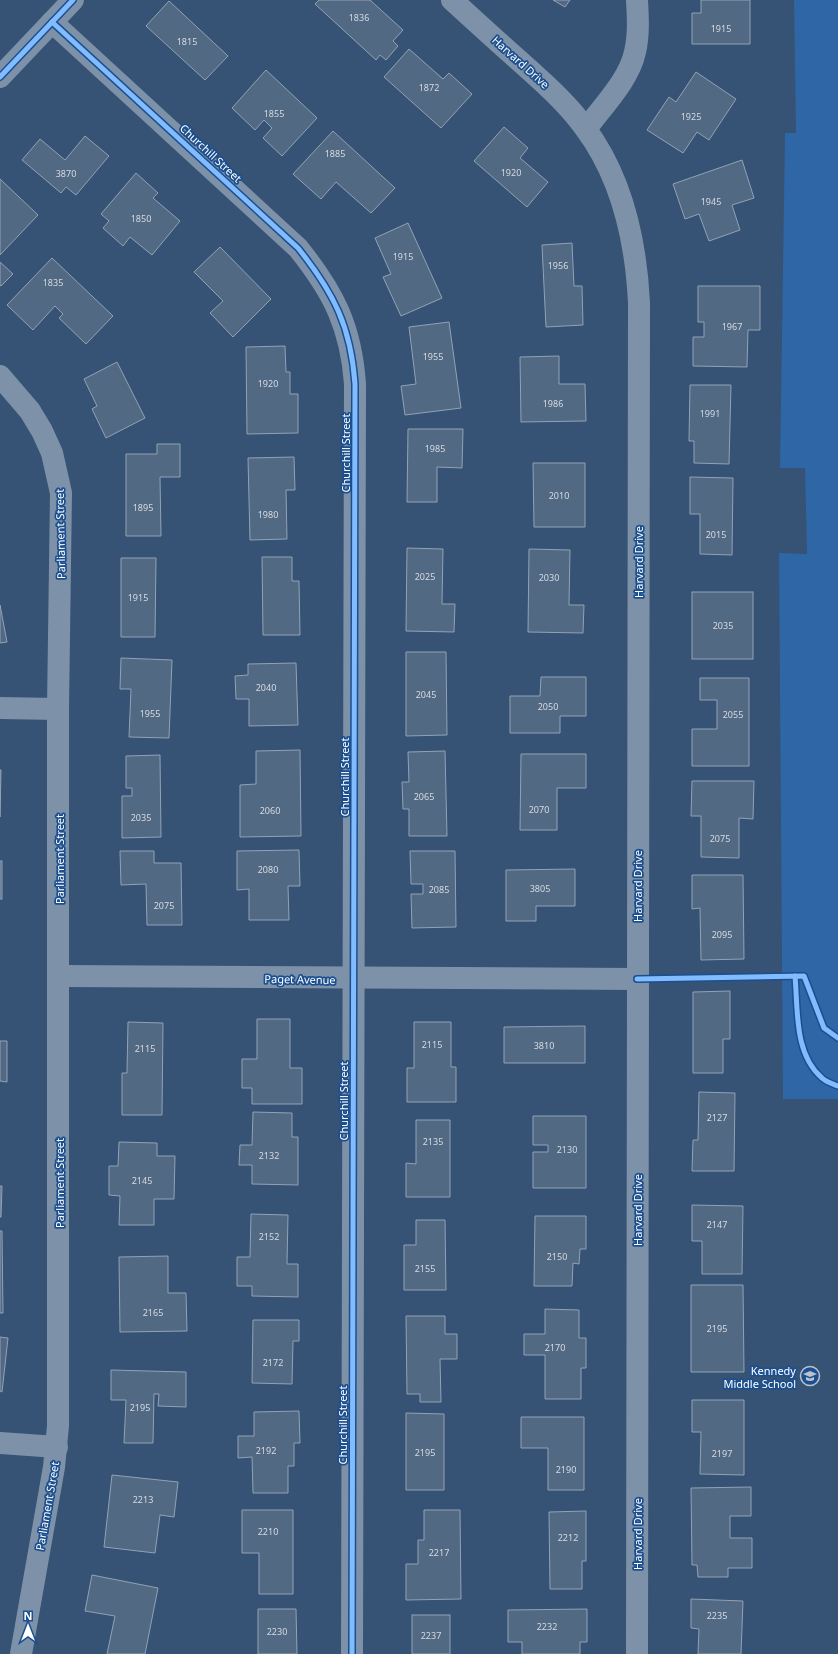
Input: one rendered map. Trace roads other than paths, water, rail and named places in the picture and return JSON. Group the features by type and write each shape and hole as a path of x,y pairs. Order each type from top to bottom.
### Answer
{"street":[{"path":"0,77 73,0"},
{"name":"Harvard Drive","path":"452,0 554,93 586,128 607,164 622,201 634,248 638,273 637,1654"},
{"path":"586,128 628,71 635,53 638,35 637,0"},
{"name":"Churchill Street","path":"52,22 298,248 315,269 328,290 345,326 350,345 355,384 352,1654"},
{"name":"Parliament Street","path":"0,376 30,411 42,431 52,453 58,475 61,512 58,708 59,976 57,1447 22,1654"},
{"path":"0,708 58,708"},
{"name":"Paget Avenue","path":"59,976 353,979 637,979"},
{"path":"0,1444 57,1447"}],"place":[{"name":"Kennedy Middle School","path":"810,1376"}]}
